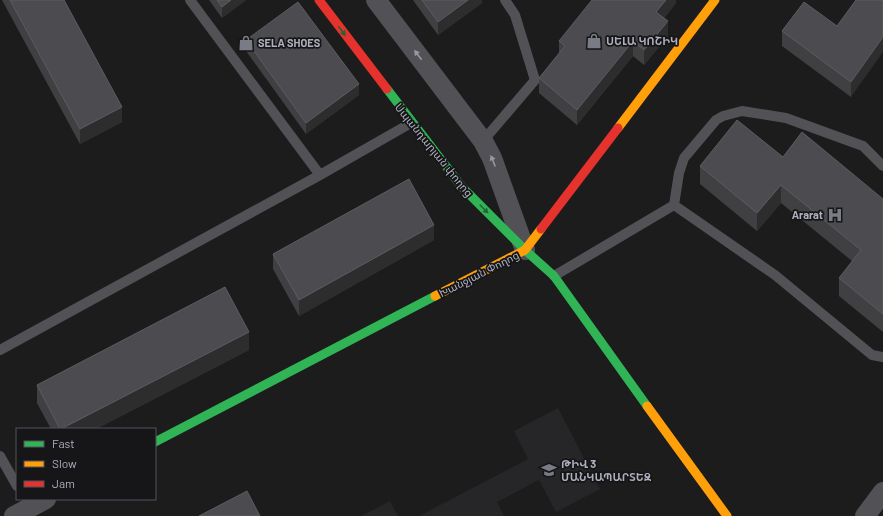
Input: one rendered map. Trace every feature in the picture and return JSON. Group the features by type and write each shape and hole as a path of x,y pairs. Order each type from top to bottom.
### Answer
{"street":[{"name":"Սպանդարյան փողոց","path":"319,0 462,188 525,250 554,276 726,516"},
{"path":"376,0 483,141 492,158 525,250"},
{"name":"Խանջյան Փողոց","path":"156,441 525,250 715,0"},
{"path":"865,516 883,492"},
{"path":"25,510 44,500"}],"lane":[{"path":"190,0 320,175"},
{"path":"483,141 535,80 515,15 505,0"},
{"path":"674,205 679,173 684,158 716,120 723,116 742,111 786,118 863,146 883,166"},
{"path":"0,350 412,123"},
{"path":"554,276 674,205"},
{"path":"674,205 775,274 872,355 883,357"},
{"path":"0,456 16,484"}],"shaded area":[{"name":"ԹԻՎ 3 ՄԱՆԿԱՊԱՐՏԵԶ","path":"558,408 600,489 556,512 539,480 497,502 504,516 419,516 528,459 514,431"},
{"path":"390,501 398,516 361,516"}],"building":[{"path":"10,0 64,0 122,107 80,129"},
{"path":"217,0 231,0 222,7"},
{"path":"422,0 468,0 438,22"},
{"path":"592,0 666,0 656,12 668,21 644,50 633,41 577,110 539,78 565,46 559,41"},
{"path":"856,0 883,0 883,37 851,82 782,31 804,2 837,26"},
{"path":"298,2 359,84 306,123 246,40"},
{"path":"737,120 783,157 802,132 883,199 883,314 839,278 861,250 781,185 757,213 700,166"},
{"path":"409,179 434,225 299,300 273,254"},
{"path":"225,287 249,332 63,428 59,428 37,385"},
{"path":"247,491 260,516 199,516"}],"traffic: fast":[{"path":"387,89 462,187 525,250 554,276 647,406"},
{"path":"156,441 435,296"}],"traffic: slow":[{"path":"618,128 715,0"},
{"path":"435,296 525,250 541,229"},
{"path":"647,406 727,516"}],"traffic: jam":[{"path":"319,0 387,89"},
{"path":"541,229 618,128"}],"place":[{"name":"ՍԵԼԱ ԿՈՇԻԿ","path":"594,41"},
{"name":"SELA SHOES","path":"246,43"},
{"name":"Ararat","path":"835,215"},
{"name":"ԹԻՎ 3 ՄԱՆԿԱՊԱՐՏԵԶ","path":"549,470"}]}
